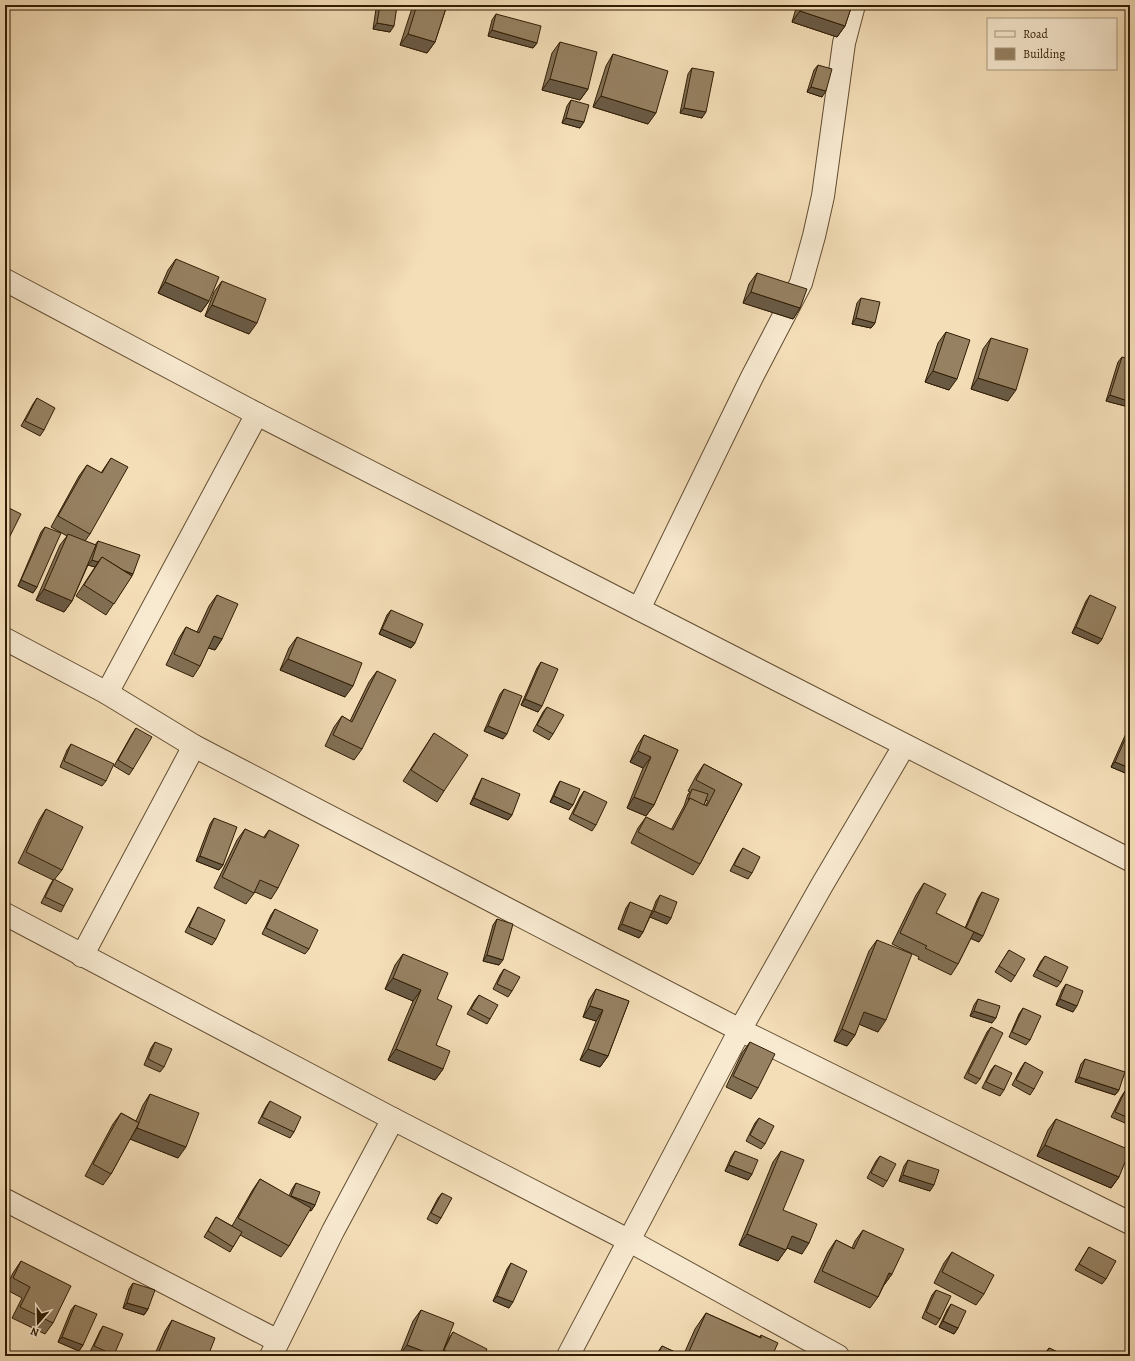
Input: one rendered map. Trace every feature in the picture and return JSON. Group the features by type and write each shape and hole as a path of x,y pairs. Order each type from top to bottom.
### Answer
{"street":[{"path":"638,610 749,384 801,283 823,196 844,43 854,5"},
{"path":"5,280 257,414 904,746 1130,860"},
{"path":"107,693 257,414"},
{"path":"5,639 107,693 194,746 740,1030 1130,1223"},
{"path":"82,956 194,746"},
{"path":"568,1356 740,1030 822,885 904,746"},
{"path":"5,914 393,1119 628,1240 838,1356"},
{"path":"5,1200 274,1349 333,1231 393,1119"}],"building":[{"path":"380,5 397,6 394,26 377,23"},
{"path":"417,5 447,5 435,42 408,34"},
{"path":"802,5 852,5 845,26 800,11"},
{"path":"496,14 541,26 537,43 492,30"},
{"path":"560,42 597,52 588,89 550,79"},
{"path":"613,54 668,71 656,113 601,96"},
{"path":"818,65 832,69 826,91 811,87"},
{"path":"692,68 714,72 706,112 684,108"},
{"path":"571,100 589,105 584,122 566,118"},
{"path":"176,259 219,277 209,301 165,282"},
{"path":"757,273 807,289 800,308 751,292"},
{"path":"222,281 266,299 257,323 212,305"},
{"path":"861,298 880,302 875,323 856,318"},
{"path":"946,332 970,340 957,379 933,371"},
{"path":"991,338 1028,349 1016,390 978,378"},
{"path":"1122,357 1130,359 1130,396 1128,401 1110,395"},
{"path":"37,398 55,408 44,430 25,421"},
{"path":"111,458 128,467 90,534 58,516 87,465 102,473"},
{"path":"5,506 21,514 5,546"},
{"path":"45,527 61,533 37,587 21,580"},
{"path":"68,534 96,545 72,601 44,589"},
{"path":"98,541 140,555 133,574 123,570 102,557 98,562 92,560"},
{"path":"102,557 132,576 114,604 84,585"},
{"path":"217,595 238,604 222,639 214,636 200,666 174,654 186,627 199,633"},
{"path":"1090,595 1116,607 1102,639 1076,627"},
{"path":"391,610 423,624 415,643 382,629"},
{"path":"297,637 362,663 353,686 288,659"},
{"path":"541,662 558,669 542,706 525,699"},
{"path":"377,671 396,680 362,749 333,735 342,716 352,722"},
{"path":"504,689 522,696 507,734 488,726"},
{"path":"547,707 564,715 553,734 537,725"},
{"path":"136,728 152,737 133,769 118,760"},
{"path":"1130,728 1130,768 1115,762"},
{"path":"434,733 468,755 444,791 411,770"},
{"path":"644,735 678,750 654,805 634,797 651,757 638,751"},
{"path":"71,744 114,764 106,781 64,761"},
{"path":"5,759 8,760 5,766"},
{"path":"704,764 742,784 700,864 638,832 646,817 673,830 690,798 707,806 715,790 696,780"},
{"path":"482,778 520,794 512,815 474,798"},
{"path":"560,781 580,789 573,805 554,796"},
{"path":"692,789 708,794 704,805 690,798 688,800"},
{"path":"584,791 607,802 596,825 573,814"},
{"path":"46,809 83,827 62,870 26,852"},
{"path":"214,818 237,827 223,865 200,856"},
{"path":"245,829 265,838 269,830 299,845 278,888 260,880 254,893 222,877"},
{"path":"743,848 760,857 752,873 734,865"},
{"path":"54,879 73,889 64,906 45,897"},
{"path":"924,883 946,894 936,913 974,932 958,964 925,948 927,946 900,933"},
{"path":"982,892 999,899 983,936 966,928"},
{"path":"660,895 677,902 671,918 654,911"},
{"path":"630,902 652,911 643,932 622,924"},
{"path":"198,907 225,920 216,939 189,927"},
{"path":"275,909 318,930 309,949 266,928"},
{"path":"497,919 513,924 503,960 487,955"},
{"path":"877,940 912,954 886,1020 864,1012 855,1035 842,1029"},
{"path":"1009,950 1025,959 1015,976 999,966"},
{"path":"403,954 448,973 437,999 452,1006 436,1045 450,1051 443,1069 396,1049 421,990 393,978"},
{"path":"1045,956 1068,967 1061,982 1037,970"},
{"path":"504,969 520,977 512,991 497,984"},
{"path":"1066,984 1083,991 1077,1006 1060,999"},
{"path":"596,989 629,1001 608,1056 588,1049 603,1010 590,1006"},
{"path":"479,995 498,1005 490,1019 471,1009"},
{"path":"978,999 1000,1006 996,1018 974,1011"},
{"path":"1023,1008 1041,1016 1030,1040 1012,1032"},
{"path":"991,1027 1003,1033 980,1079 968,1073"},
{"path":"155,1042 172,1049 164,1067 148,1059"},
{"path":"750,1042 775,1054 758,1088 733,1076"},
{"path":"1085,1059 1125,1072 1119,1090 1079,1077"},
{"path":"1025,1062 1043,1072 1034,1089 1016,1080"},
{"path":"995,1065 1012,1073 1004,1090 986,1082"},
{"path":"1125,1091 1130,1094 1129,1118 1115,1112"},
{"path":"150,1094 199,1113 186,1147 137,1128"},
{"path":"270,1101 301,1117 294,1132 262,1117"},
{"path":"121,1113 139,1123 111,1174 93,1164"},
{"path":"759,1118 774,1126 765,1144 750,1135"},
{"path":"1056,1119 1130,1150 1119,1177 1045,1145"},
{"path":"735,1151 758,1160 752,1174 729,1165"},
{"path":"781,1151 804,1160 783,1210 817,1224 809,1243 792,1236 786,1250 747,1234"},
{"path":"880,1156 896,1164 887,1181 871,1173"},
{"path":"908,1160 939,1170 934,1185 903,1175"},
{"path":"260,1179 311,1208 289,1246 238,1218"},
{"path":"296,1183 320,1192 315,1205 291,1196"},
{"path":"442,1193 452,1198 441,1218 431,1213"},
{"path":"216,1217 242,1232 233,1247 208,1231"},
{"path":"863,1230 904,1249 892,1274 889,1273 878,1297 822,1271 836,1240 854,1249"},
{"path":"1089,1247 1116,1261 1106,1279 1079,1264"},
{"path":"952,1252 994,1275 984,1294 942,1272"},
{"path":"21,1261 71,1286 53,1323 20,1307 30,1287 13,1278"},
{"path":"511,1263 527,1271 513,1302 497,1296"},
{"path":"133,1283 155,1290 148,1309 127,1303"},
{"path":"936,1290 951,1296 940,1319 926,1312"},
{"path":"951,1304 966,1311 958,1328 943,1321"},
{"path":"75,1305 97,1314 83,1345 62,1337"},
{"path":"421,1310 454,1323 441,1356 436,1356 407,1345"},
{"path":"706,1313 761,1338 761,1335 778,1343 772,1356 687,1356"},
{"path":"172,1320 215,1338 208,1356 157,1356"},
{"path":"103,1326 123,1334 114,1355 94,1346"},
{"path":"453,1332 487,1349 484,1356 456,1356 444,1350"},
{"path":"662,1346 684,1356 657,1356"},
{"path":"1049,1348 1066,1356 1045,1356"}]}
